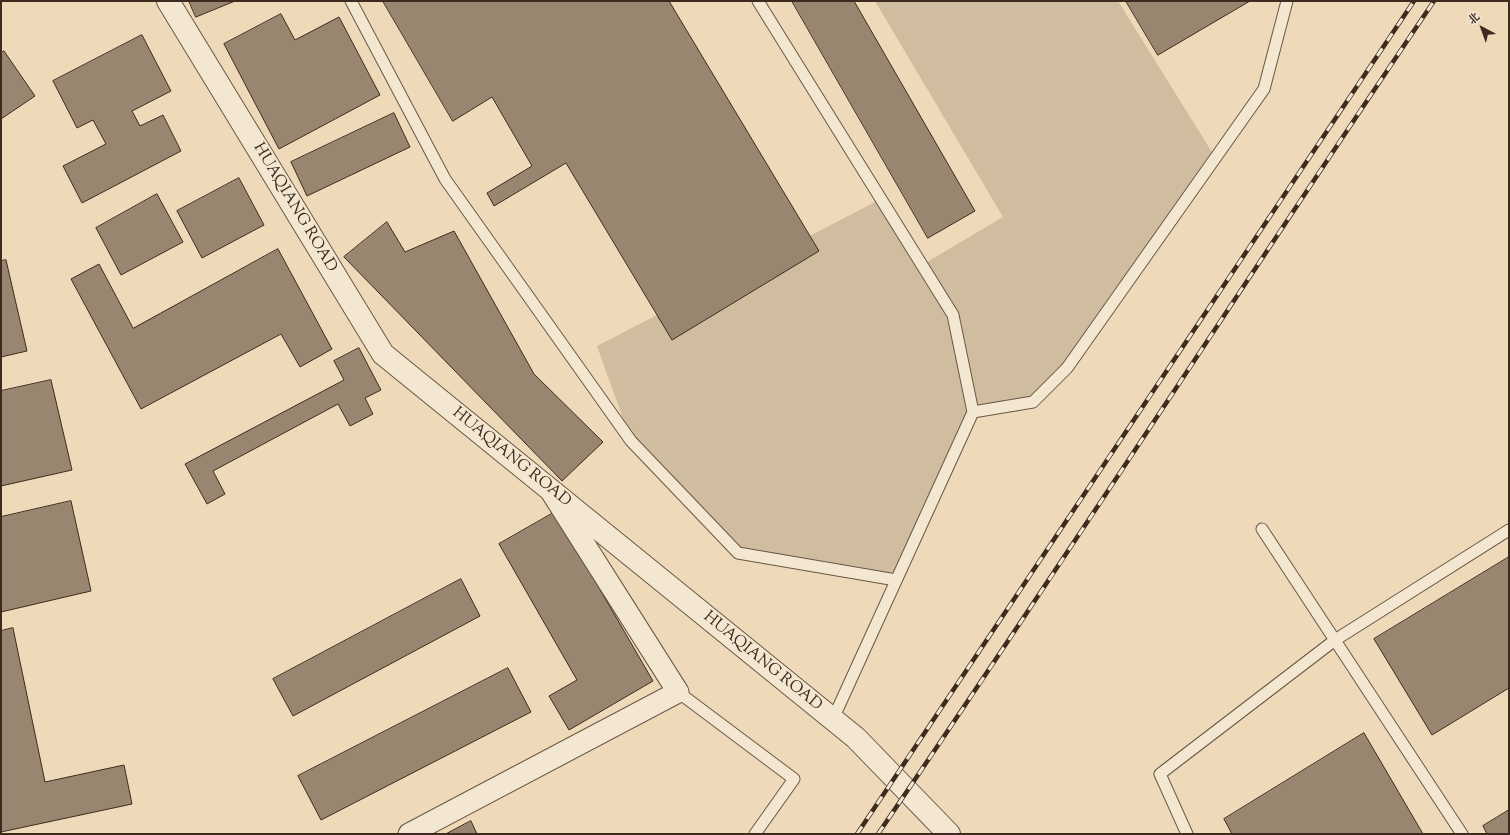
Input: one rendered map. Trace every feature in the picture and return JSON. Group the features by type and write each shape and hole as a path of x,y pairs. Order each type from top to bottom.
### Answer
{"street":[{"name":"HUAQIANG ROAD","path":"168,1 383,354 856,738 949,834"},
{"path":"409,834 678,692 549,489"}],"lane":[{"path":"351,1 444,179 636,446 738,553 896,580"},
{"path":"758,1 954,315 973,412 833,720"},
{"path":"973,412 1033,402 1066,368 1264,89 1286,1"},
{"path":"1262,529 1462,834"},
{"path":"1187,834 1160,774 1335,640 1509,530"},
{"path":"678,692 794,779 755,834"}],"shaded area":[{"path":"875,1 1118,1 1215,157 1067,368 1033,402 973,412 896,580 738,553 631,441 597,346 881,199 922,265 1003,217"}],"building":[{"path":"189,1 235,1 196,17"},
{"path":"383,1 669,1 819,251 672,340 566,163 494,206 487,193 532,166 492,97 453,121"},
{"path":"792,1 854,1 975,211 928,238"},
{"path":"1126,1 1250,1 1158,55"},
{"path":"281,14 295,40 339,17 380,95 279,149 224,44"},
{"path":"142,35 171,91 132,111 140,126 163,115 181,151 82,203 63,166 106,144 93,120 77,128 53,81"},
{"path":"4,51 35,96 1,119 1,53"},
{"path":"394,113 410,147 307,196 291,162"},
{"path":"239,178 264,225 202,258 177,211"},
{"path":"157,194 183,242 121,275 96,228"},
{"path":"387,222 405,252 454,231 534,374 603,442 562,481 344,257"},
{"path":"278,249 332,349 300,367 281,334 141,409 71,279 99,264 133,328"},
{"path":"6,260 27,351 1,357 1,261"},
{"path":"359,348 381,390 365,398 373,414 350,426 338,404 213,471 225,494 207,504 185,464 344,380 334,361"},
{"path":"51,380 72,470 1,486 1,391"},
{"path":"71,501 91,591 1,612 1,517"},
{"path":"555,512 653,681 569,730 549,696 577,680 499,544"},
{"path":"1509,557 1509,688 1432,735 1374,639"},
{"path":"461,579 480,616 293,716 273,679"},
{"path":"13,628 45,782 124,765 132,804 1,832 1,631"},
{"path":"508,668 531,712 321,820 298,776"},
{"path":"1364,733 1423,834 1232,834 1224,819"},
{"path":"1509,810 1509,834 1487,834 1483,826"},
{"path":"471,821 477,834 446,834"}],"railway":[{"path":"857,834 1414,1"},
{"path":"878,834 1434,1"}]}
